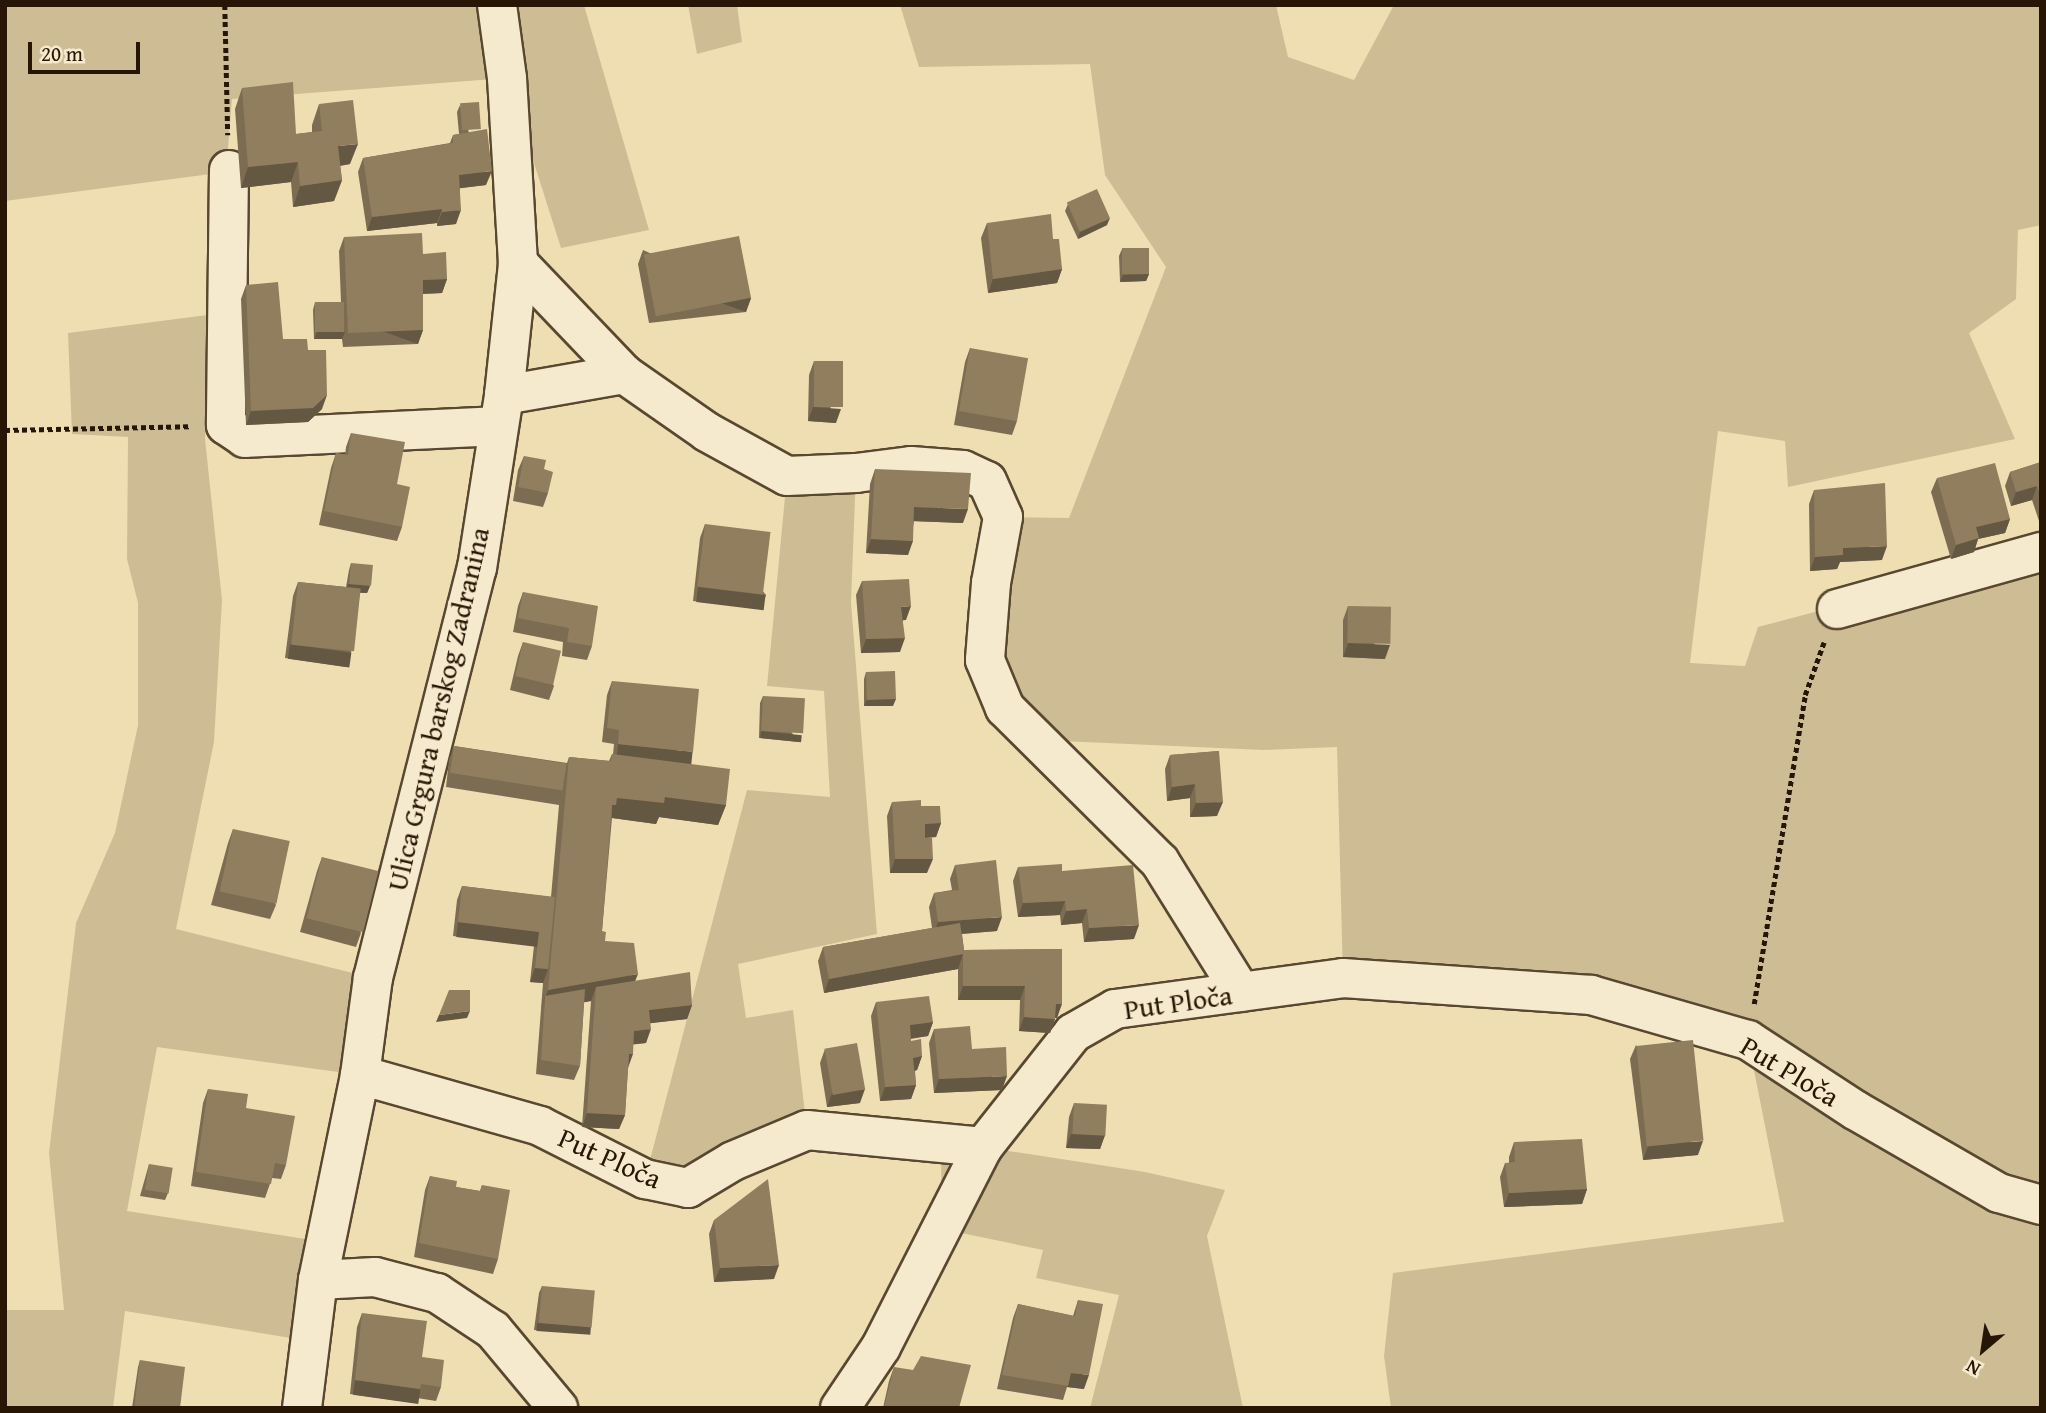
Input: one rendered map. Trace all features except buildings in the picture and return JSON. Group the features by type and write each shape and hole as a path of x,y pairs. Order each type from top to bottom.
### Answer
{"street":[{"name":"Ulica Grgura barskog Zadranina","path":"302,1408 318,1280 359,1075 373,978 477,568 500,411 518,263 507,78 497,5"},
{"path":"229,170 226,425 245,438 500,411 624,374"},
{"path":"518,263 624,374 707,432 787,476 856,473 911,466 963,470 987,481 1003,517 991,583 985,660 1005,708 1160,862 1241,992"},
{"path":"1837,608 2041,552"},
{"name":"Put Ploča","path":"359,1075 540,1126 645,1180 688,1188 733,1161 807,1130 983,1147 1073,1033 1115,1009 1343,978 1591,995 1748,1040 1855,1110 1999,1193 2041,1205"},
{"path":"840,1408 881,1347 983,1147"},
{"path":"318,1280 375,1277 437,1293 493,1330 558,1408"}],"path":[{"path":"225,5 229,170"},
{"path":"5,430 226,425"},
{"path":"1748,1040 1805,695 1837,608"}],"shaded area":[{"path":"5,5 584,5 649,230 561,248 507,78 232,99 226,172 5,201"},
{"path":"688,5 737,5 742,42 697,54"},
{"path":"900,5 1276,5 1288,57 1354,80 1394,5 2041,5 2041,225 2018,230 2016,299 1969,333 2015,439 1788,487 1785,441 1718,431 1690,663 1745,666 1758,627 2041,552 2041,1408 1391,1408 1384,1356 1393,1273 1784,1222 1748,1040 1591,995 1343,978 1337,747 1263,750 1039,740 985,660 1003,517 1069,518 1166,267 1105,175 1090,64 919,67"},
{"path":"215,314 205,439 222,600 214,742 176,929 373,978 360,1075 157,1047 127,1211 325,1242 309,1341 125,1311 113,1408 5,1408 5,1310 64,1310 49,1153 76,923 115,833 138,725 138,603 127,559 128,437 72,434 68,333"},
{"path":"856,473 851,602 877,934 738,964 746,1018 793,1010 807,1130 983,1147 1145,1172 1225,1190 1207,1236 1243,1408 1090,1408 1119,1295 1036,1278 1043,1250 942,1229 941,1157 811,1141 645,1179 747,790 830,797 824,691 767,686 787,476"}]}
